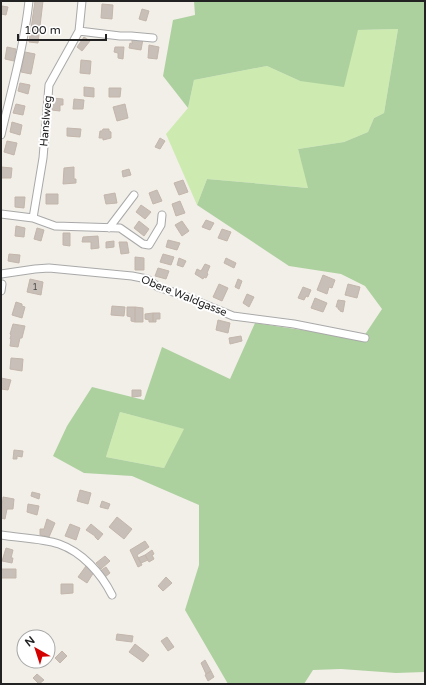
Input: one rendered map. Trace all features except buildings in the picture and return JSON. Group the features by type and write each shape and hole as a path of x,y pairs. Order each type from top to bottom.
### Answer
{"street":[{"path":"1,136 16,78 29,1"},
{"name":"Hanslweg","path":"33,218 43,158 50,85 79,31 82,1"},
{"path":"79,31 153,38"},
{"path":"109,228 134,195"},
{"path":"1,214 33,218 54,226 120,228 143,244 149,245 161,225 162,215"},
{"name":"Obere Waldgasse","path":"1,274 35,268 49,268 132,276 147,279 158,287 234,316 294,324 365,338"},
{"path":"1,535 58,543 73,550 90,565 104,581 112,595"}],"green space":[{"path":"194,1 425,1 425,672 396,673 341,669 313,670 304,684 228,684 185,610 199,565 199,505 132,476 84,473 53,456 67,426 92,387 144,400 162,347 230,379 255,323 362,339 382,309 365,286 341,274 289,266 197,205 207,179 308,188 298,149 344,142 368,132 374,118 384,113 398,29 358,30 344,87 300,81 267,66 194,80 188,108 163,76 173,20 195,15","holes":["120,412 184,429 164,468 106,457"]},
{"path":"398,29 384,113 374,118 368,132 344,142 298,149 309,188 207,179 197,205 166,134 188,108 194,80 267,66 300,81 358,30"},
{"path":"120,412 185,429 164,468 106,457"}],"waterway":[{"path":"1,278 6,276"}]}
